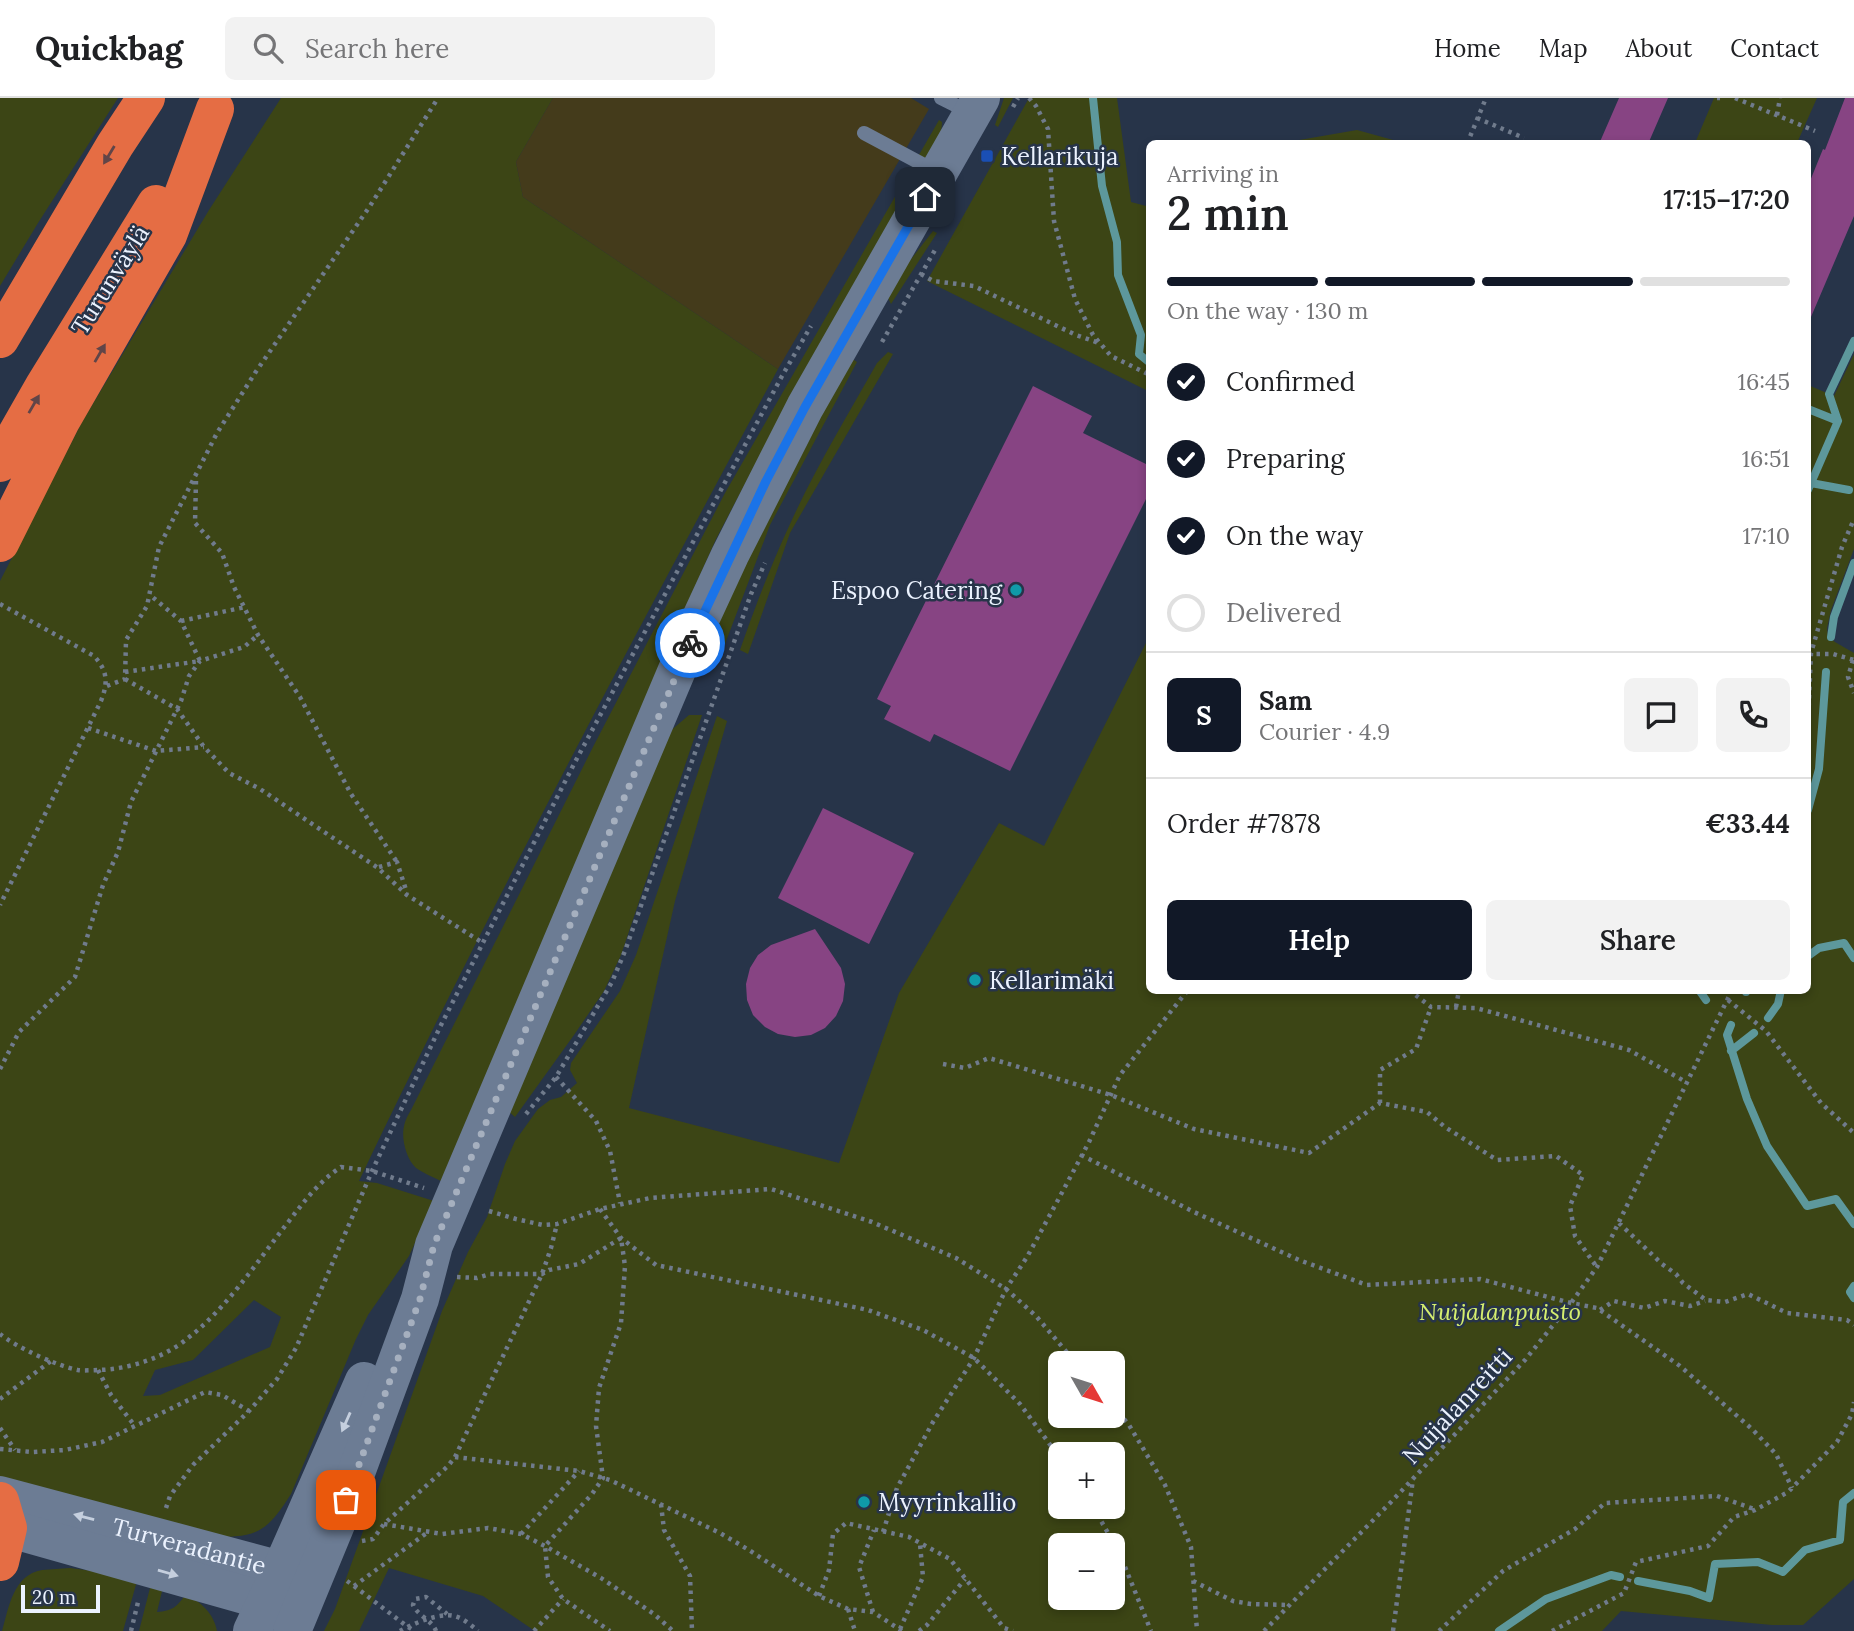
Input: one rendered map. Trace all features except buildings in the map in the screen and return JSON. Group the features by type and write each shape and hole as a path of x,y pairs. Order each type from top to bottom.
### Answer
{"highway":[{"path":"0,339 115,145 146,98"},
{"path":"0,543 61,421 168,235 219,103"},
{"name":"Turunväylä","path":"0,463 51,375 219,103"}],"main road":[{"path":"292,1631 289,1594 346,1500 420,1299 440,1261 478,1140 675,676 730,555 805,407 976,105"},
{"name":"Turveradantie","path":"2,1522 289,1594"}],"lane":[{"path":"864,133 939,173"}],"path":[{"path":"125,678 126,640 147,606 159,547 217,433 370,206 438,98"},
{"path":"976,105 1018,98"},
{"path":"1029,98 1048,129 1054,221 1075,299 1093,335 1111,356 1146,374"},
{"path":"1468,140 1486,98"},
{"path":"1735,98 1815,131"},
{"path":"1777,115 1780,98"},
{"path":"1477,118 1524,138"},
{"path":"881,343 941,239"},
{"path":"921,274 933,281 974,286 1076,335 1100,343"},
{"path":"162,1520 170,1496 193,1465 249,1411 276,1379 296,1348 372,1171 440,1027 587,740 782,376 816,318"},
{"path":"196,476 195,523 222,553 234,587 258,635 300,697 351,794 397,862 407,895"},
{"path":"1811,650 1842,547 1854,519"},
{"path":"519,1121 556,1077 612,982 751,594 766,561"},
{"path":"149,595 181,621 200,661"},
{"path":"0,604 94,656 105,673 107,686 0,905"},
{"path":"181,621 245,607"},
{"path":"125,672 200,661 244,647 258,635"},
{"path":"1811,653 1833,654 1853,660 1848,677 1854,693"},
{"path":"0,1069 19,1032 75,977 103,885 118,852 131,802 177,709 189,676 200,661"},
{"path":"125,678 177,709 204,747 229,773 260,789 378,868 407,895 483,943"},
{"path":"107,686 125,678"},
{"path":"88,727 156,751 204,747"},
{"path":"378,868 397,862"},
{"path":"883,1532 897,1488 933,1422 974,1359 1006,1289 1027,1257 1120,1075 1185,994"},
{"path":"1414,994 1431,1007 1476,1007 1629,1050 1686,1082"},
{"path":"1456,1007 1458,994"},
{"name":"Nuijalanreitti","path":"1264,1631 1525,1360 1571,1303 1597,1267 1730,994"},
{"path":"1728,1000 1766,1031 1821,1103 1854,1133"},
{"path":"1381,1103 1380,1070 1416,1049 1431,1007"},
{"path":"943,1064 965,1068 989,1058 1111,1095 1194,1129 1309,1153 1381,1103 1427,1112 1445,1127 1497,1160 1556,1156 1583,1175 1570,1206 1576,1236 1597,1267"},
{"path":"556,1077 596,1121 610,1151 620,1203"},
{"path":"1081,1155 1194,1212 1299,1260 1367,1285 1480,1279 1597,1308 1680,1366 1752,1429 1776,1454 1792,1488"},
{"path":"0,1334 51,1361 78,1370 119,1369 157,1356 187,1340 233,1293 309,1196 327,1176 341,1167 372,1171 424,1188"},
{"path":"489,1211 544,1225 557,1224 620,1203 650,1198 771,1189 872,1222 956,1258 1006,1289 1065,1351"},
{"path":"600,1209 621,1238 656,1265 868,1310 923,1330 974,1359 1020,1404 1048,1442"},
{"path":"1619,1223 1683,1283 1706,1300"},
{"path":"351,1543 373,1539 384,1524 448,1466 454,1457 542,1274 557,1224"},
{"path":"440,1261 477,1278 490,1274 542,1274 579,1264 621,1238"},
{"path":"610,1631 563,1599 548,1577 545,1546 603,1478 596,1426 598,1388 621,1323 625,1266 621,1238"},
{"path":"1600,1310 1614,1301 1644,1308 1665,1301 1690,1306 1706,1300 1725,1302 1748,1294 1787,1313 1847,1320 1854,1325"},
{"path":"0,1399 51,1361"},
{"path":"98,1370 111,1395 135,1426"},
{"path":"0,1449 32,1452 65,1450 102,1442 205,1392 222,1395 249,1411"},
{"path":"1552,1631 1624,1594 1636,1562 1707,1546 1734,1517 1755,1510 1788,1492 1837,1442 1852,1414 1854,1402"},
{"path":"1125,1420 1165,1485 1191,1547 1197,1631"},
{"path":"0,1428 16,1451"},
{"path":"454,1457 579,1471 603,1478 720,1533 819,1596 848,1609 873,1612 901,1630 923,1577 920,1543"},
{"path":"520,1534 579,1471"},
{"path":"1393,1631 1413,1478"},
{"path":"1439,1631 1503,1571 1575,1529 1605,1503 1717,1496 1755,1510"},
{"path":"661,1504 664,1530 690,1576 692,1631"},
{"path":"1100,1519 1119,1552 1151,1631"},
{"path":"819,1596 829,1570 833,1534 846,1523 909,1537 950,1559 1004,1628 1013,1631"},
{"path":"384,1524 451,1533 488,1528 520,1534 601,1578 654,1614 673,1631"},
{"path":"873,1612 859,1567 874,1530"},
{"path":"289,1594 354,1586 429,1531"},
{"path":"919,1631 928,1625 965,1579"},
{"path":"1193,1581 1233,1601 1289,1605"},
{"path":"354,1586 415,1631"},
{"path":"131,1631 140,1595"},
{"path":"436,1631 433,1625 416,1612 413,1605 415,1599 426,1597 447,1614 456,1616 478,1631"},
{"path":"534,1631 563,1599"},
{"path":"848,1609 855,1631"},
{"path":"400,1631 447,1614"}],"green space":[{"path":"0,98 118,98 0,286"},
{"path":"281,98 553,98 516,162 523,197 778,369 511,874 359,1181 377,1183 434,1201 409,1256 368,1315 291,1494 282,1508 265,1527 256,1532 206,1537 0,1485 0,581 82,422 209,210","holes":["254,1300 281,1317 270,1347 160,1395 143,1396 155,1370 193,1360"]},
{"path":"1004,98 1013,98 998,127 995,125"},
{"path":"1029,98 1117,98 1131,202 1146,206 1146,390 927,281"},
{"path":"1714,98 1817,98 1798,140 1696,140"},
{"path":"939,120 942,122 941,134 780,417 716,539 650,687 441,1181 428,1175 412,1164 407,1154 403,1136 407,1118 594,745 725,493"},
{"path":"1357,130 1393,140 1299,140"},
{"path":"933,231 937,233 891,304 887,296 901,272"},
{"path":"888,352 893,354 790,533 748,654 740,650 790,524 877,363"},
{"name":"Nuijalanpuisto","path":"1854,354 1854,549 1827,628 1828,636 1854,653 1854,1579 1803,1625 1772,1625 1621,1611 1602,1631 535,1631 483,1596 389,1568 359,1631 324,1631 335,1609 442,1311 487,1217 515,1141 538,1109 550,1100 561,1097 577,1083 570,1070 571,1063 620,991 636,955 717,716 727,721 675,901 629,1108 839,1163 899,993 999,823 1044,846 1146,643 1146,994 1811,994 1811,386 1834,396"},
{"path":"851,358 857,362 770,525 725,644 719,641 712,626"},
{"path":"689,715 702,715 621,955 604,991 515,1117 508,1111 668,733"},
{"path":"70,1568 137,1581 123,1631 2,1631 10,1602 24,1578 42,1570"},
{"path":"151,1584 163,1587 157,1612 174,1608 185,1595 206,1609 217,1631 139,1631"}],"sand":[{"path":"553,98 911,98 929,109 778,369 523,197 516,162"}],"waterway":[{"path":"1093,98 1102,186 1117,242 1118,275 1141,335 1139,354 1146,360"},
{"path":"1811,483 1838,421 1829,394 1854,341"},
{"path":"1811,410 1838,421"},
{"path":"1811,483 1849,490"},
{"path":"1831,637 1834,617 1854,563"},
{"path":"1811,799 1819,769 1826,672"},
{"path":"1811,954 1819,948 1844,943 1854,958"},
{"path":"1702,994 1706,1000"},
{"path":"1768,1018 1778,1004 1780,994"},
{"path":"1731,1025 1727,1035 1747,1099 1767,1146 1807,1206 1836,1199 1854,1224"},
{"path":"1731,1051 1754,1033"},
{"path":"1854,1286 1850,1292 1854,1298"},
{"path":"1638,1581 1690,1591 1709,1598 1715,1564 1758,1562 1783,1572 1805,1550 1840,1540 1843,1502 1854,1493"},
{"path":"1499,1631 1546,1599 1611,1575 1620,1577"}],"way so far":[{"path":"346,1500 420,1299 434,1245 690,643"}],"place":[{"name":"Kellarikuja","path":"987,156"},
{"name":"Espoo Catering","path":"1016,590"},
{"name":"Kellarimäki","path":"975,980"},
{"name":"Myyrinkallio","path":"864,1502"}],"route":[{"path":"690,643 766,481 805,407 925,197"}]}
